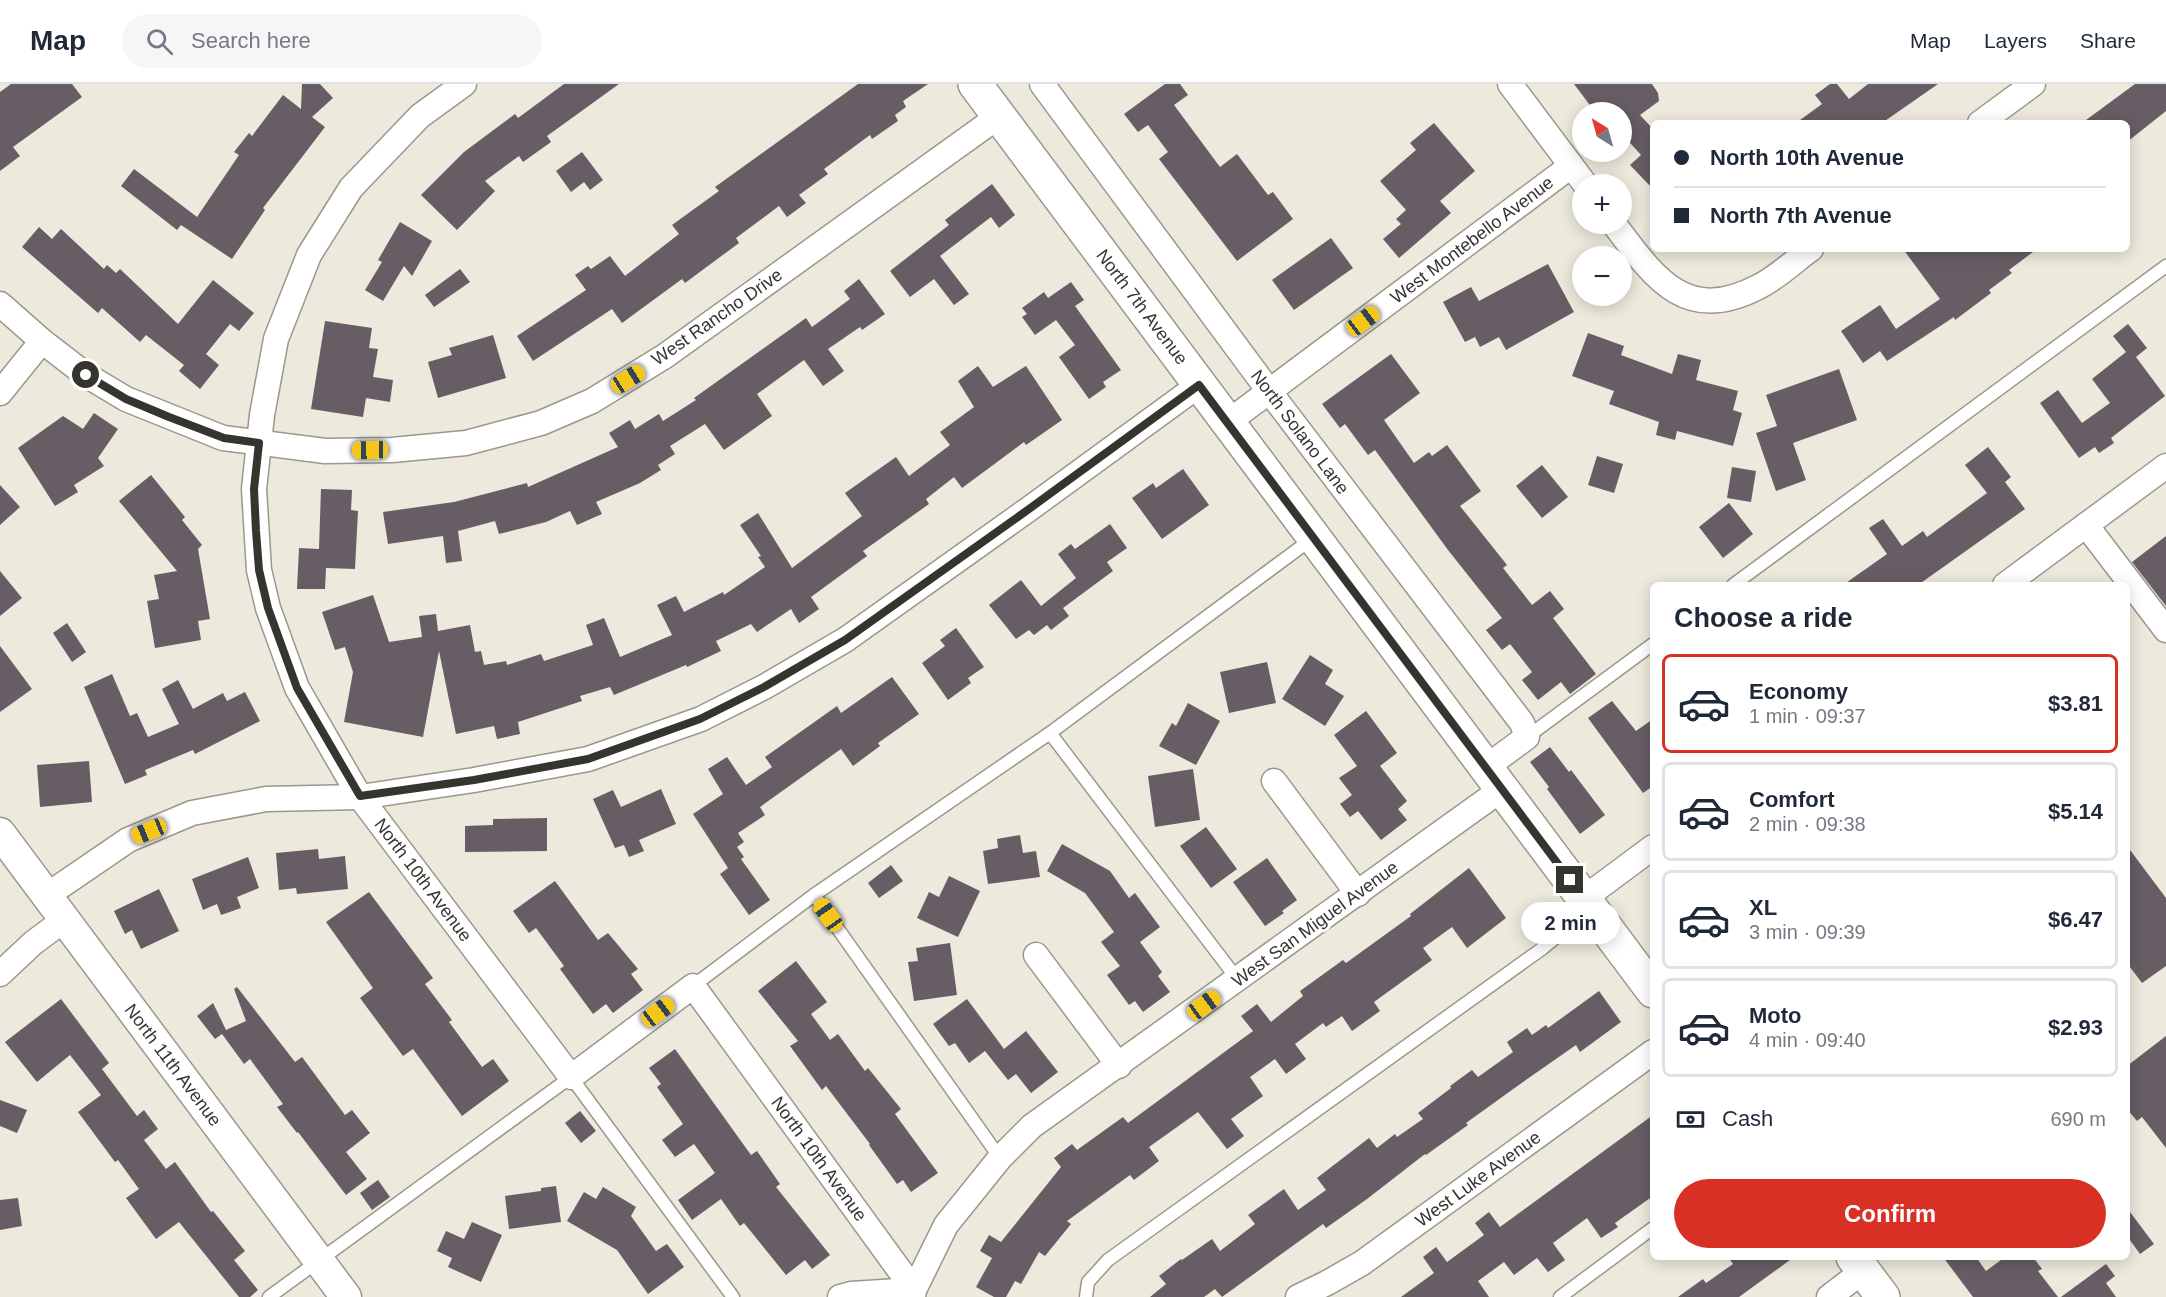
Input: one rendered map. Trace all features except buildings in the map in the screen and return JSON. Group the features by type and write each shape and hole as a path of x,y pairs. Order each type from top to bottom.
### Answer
{"main road":[{"name":"North 7th Avenue","path":"975,84 1650,987"},
{"path":"1858,1264 1883,1297"}],"street":[{"name":"North 10th Avenue","path":"464,84 420,116 351,188 309,255 276,339 262,415 254,489 259,570 268,608 297,688 360,796 571,1077"},
{"name":"North Solano Lane","path":"1042,84 1269,391 1522,723 1527,737"},
{"path":"1510,84 1577,174"},
{"path":"1984,120 2033,84"},
{"name":"West Rancho Drive","path":"259,443 325,451 392,450 466,443 541,423 592,401 665,356 999,116"},
{"name":"West Montebello Avenue","path":"1228,422 1572,179"},
{"path":"1622,234 1662,283 1686,297 1708,303 1737,297 1760,287 1806,252"},
{"path":"0,304 86,375 126,399 224,438 259,443"},
{"path":"0,393 42,341"},
{"path":"46,896 128,840 192,813 266,799 360,796 474,780 588,759 700,719 764,687 845,640 1199,385"},
{"path":"2009,582 2166,466"},
{"path":"2086,525 2129,582"},
{"path":"2130,583 2166,630"},
{"path":"1494,779 1527,737"},
{"name":"West San Miguel Avenue","path":"914,1293 946,1225 1000,1158 1032,1126 1358,894 1494,779"},
{"path":"1274,781 1358,894"},
{"name":"North 11th Avenue","path":"0,833 346,1297"},
{"path":"1587,904 1650,849"},
{"path":"0,974 33,943 64,920"},
{"path":"1036,955 1119,1066"},
{"name":"North 10th Avenue","path":"693,986 914,1293"},
{"path":"571,1077 693,986"},
{"name":"West Luke Avenue","path":"1298,1297 1362,1263 1650,1054"},
{"path":"1829,1297 1858,1264"},
{"path":"840,1297 851,1294 914,1293"}],"lane":[{"path":"1737,582 2166,266"},
{"path":"693,986 814,895 1050,733 1314,537"},
{"path":"1527,737 1650,646"},
{"path":"1050,733 1238,980"},
{"path":"814,895 1000,1158"},
{"path":"1086,1297 1088,1282 1108,1260 1543,948 1587,904"},
{"path":"269,1297 571,1077 733,1297"},
{"path":"1560,1297 1650,1230"}],"route":[{"path":"86,375 126,399 169,417 224,438 259,443 254,489 256,531 259,570 268,608 297,688 360,796 474,780 588,759 700,719 764,687 845,640 1199,385 1570,880"}]}
